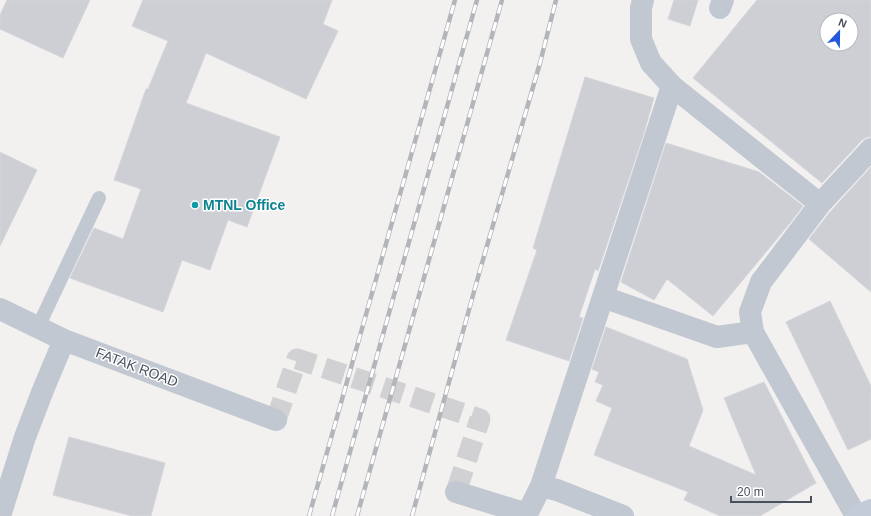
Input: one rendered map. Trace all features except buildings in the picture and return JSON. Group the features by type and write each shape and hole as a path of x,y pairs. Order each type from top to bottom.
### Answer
{"main road":[{"path":"857,516 871,510"}],"street":[{"path":"643,0 641,8 641,39 651,63 672,86 820,204"},
{"path":"456,492 527,515 541,486 672,86"},
{"path":"857,516 753,332 750,312 761,282 820,204 871,149"},
{"path":"603,297 717,337 753,332"},
{"name":"FATAK ROAD","path":"0,309 64,340 276,420"},
{"path":"4,515 30,424 64,340"},
{"path":"541,486 557,490 623,516"}],"lane":[{"path":"38,327 99,198"}],"tunnel":[{"path":"276,420 297,359 480,419 456,492"}],"railway":[{"path":"309,516 455,0"},
{"path":"332,516 477,0"},
{"path":"357,516 502,0"},
{"path":"412,516 480,270 540,63 556,0"}],"place":[{"name":"MTNL Office","path":"195,205"}]}
